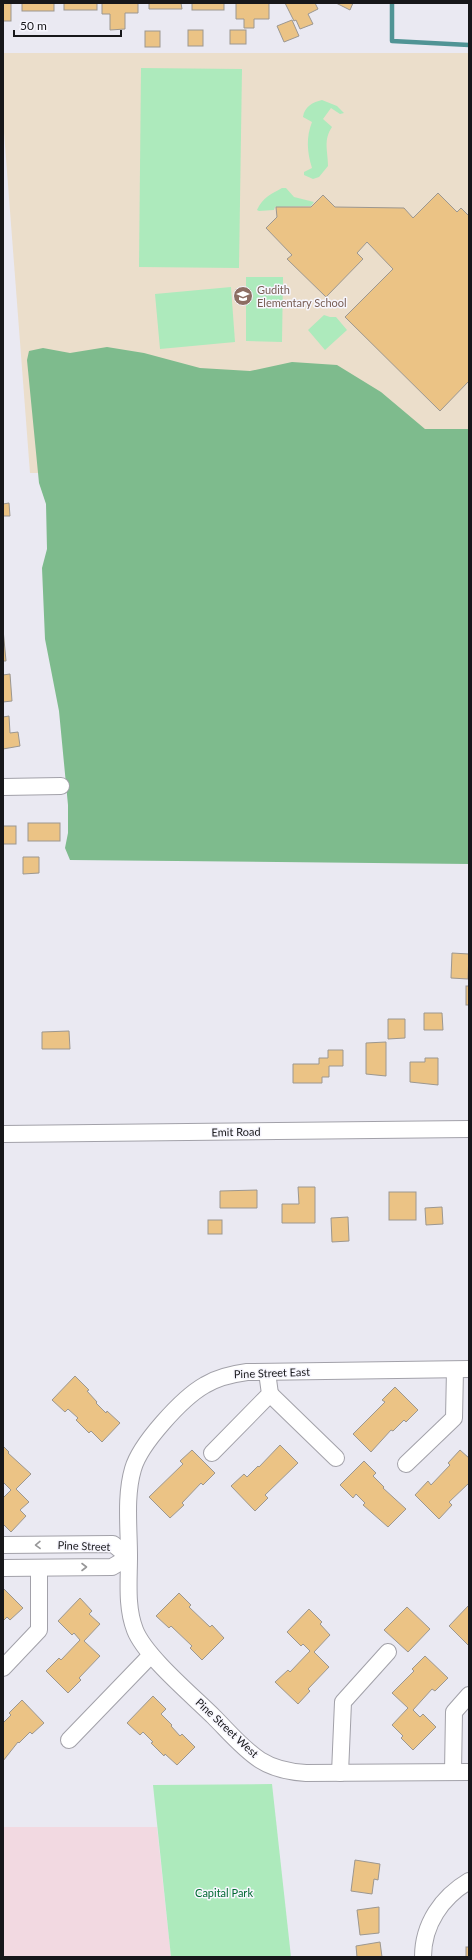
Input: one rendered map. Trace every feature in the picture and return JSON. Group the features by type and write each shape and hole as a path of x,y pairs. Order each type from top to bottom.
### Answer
{"street":[{"path":"3,787 62,786"},
{"name":"Emit Road","path":"3,1134 469,1129"},
{"path":"406,1464 454,1418 462,1370"},
{"name":"Pine Street East","path":"129,1557 129,1488 133,1468 145,1443 192,1394 204,1385 218,1378 232,1374 267,1372 462,1370"},
{"path":"267,1372 270,1394 336,1458"},
{"path":"212,1453 270,1394"},
{"name":"Pine Street","path":"8,1545 113,1544 129,1557 112,1567 8,1568"},
{"path":"8,1545 8,1568"},
{"name":"Pine Street West","path":"129,1557 130,1614 135,1632 151,1655 250,1753 260,1760 271,1766 289,1772 469,1772"},
{"path":"3,1668 39,1630 39,1568"},
{"path":"340,1773 343,1702 388,1652"},
{"path":"69,1740 151,1655"},
{"path":"453,1772 454,1712 469,1695"},
{"path":"423,1957 424,1942 429,1926 437,1909 444,1900 469,1881"}],"shaded area":[{"name":"Gudith Elementary School","path":"3,53 469,53 469,474 30,473 3,119"},
{"path":"3,1827 157,1827 171,1957 3,1957"}],"green space":[{"path":"141,68 242,69 239,268 139,267"},
{"path":"322,100 337,106 344,113 340,114 331,108 323,119 332,127 327,141 328,166 319,177 313,179 304,175 304,172 312,168 308,145 312,122 303,117 307,108 315,102"},
{"path":"282,188 286,188 294,197 314,202 311,206 275,207 274,210 257,210 265,199"},
{"path":"246,277 283,277 282,342 246,341"},
{"path":"231,287 235,342 160,349 155,294"},
{"path":"324,315 336,317 347,330 325,350 308,330"},
{"path":"107,347 144,353 200,368 250,371 292,362 337,365 381,392 425,429 469,429 469,864 70,860 65,848 68,833 68,805 59,711 45,639 42,568 47,549 46,504 39,483 27,360 29,351 43,348 70,353"},
{"name":"Capital Park","path":"272,1784 291,1957 171,1957 153,1785"}],"building":[{"path":"3,3 11,3 11,21 3,21"},
{"path":"22,3 54,3 54,11 22,11"},
{"path":"64,3 97,3 97,10 64,10"},
{"path":"102,3 138,3 138,13 125,13 125,29 110,30 110,14 102,14"},
{"path":"149,3 181,3 182,9 149,9"},
{"path":"192,3 224,3 224,10 192,10"},
{"path":"236,3 269,3 269,19 254,19 254,28 244,28 244,19 236,19"},
{"path":"285,3 315,3 318,9 308,14 313,24 300,29"},
{"path":"336,3 353,3 350,10"},
{"path":"292,20 299,36 284,42 277,26"},
{"path":"188,30 203,30 203,46 188,46"},
{"path":"230,30 246,30 246,44 230,44"},
{"path":"145,31 160,31 160,47 145,47"},
{"path":"438,193 457,212 461,208 469,216 469,381 440,411 345,317 393,269 367,242 357,253 363,259 326,297 287,259 292,255 266,228 277,217 276,207 311,207 323,195 335,207 404,208 413,218"},
{"path":"9,503 10,516 3,516 3,504"},
{"path":"3,629 6,661 3,661"},
{"path":"10,674 12,701 3,702 3,675"},
{"path":"9,716 10,733 18,732 20,746 3,749 3,717"},
{"path":"28,823 60,823 60,841 28,841"},
{"path":"3,826 16,826 16,844 3,844"},
{"path":"23,857 39,857 39,873 23,874"},
{"path":"452,953 469,954 468,979 451,978"},
{"path":"466,986 469,986 469,1005 466,1005"},
{"path":"424,1013 442,1013 443,1030 424,1030"},
{"path":"388,1019 405,1019 405,1038 388,1039"},
{"path":"69,1031 70,1049 42,1049 42,1032"},
{"path":"386,1042 386,1076 366,1074 366,1043"},
{"path":"328,1050 343,1050 343,1066 329,1066 329,1077 322,1077 322,1083 293,1083 293,1064 319,1064 319,1058 328,1058"},
{"path":"425,1058 438,1058 438,1085 410,1082 410,1062 425,1062"},
{"path":"298,1187 315,1187 315,1223 282,1223 282,1204 299,1204"},
{"path":"257,1190 257,1208 220,1208 220,1191"},
{"path":"389,1192 416,1192 416,1220 389,1220"},
{"path":"442,1207 443,1224 426,1225 425,1208"},
{"path":"348,1217 349,1241 332,1242 331,1218"},
{"path":"208,1220 222,1220 222,1234 208,1234"},
{"path":"75,1376 89,1390 87,1391 97,1402 96,1403 106,1413 107,1411 120,1423 102,1442 91,1431 89,1433 76,1420 78,1418 68,1409 65,1412 52,1400"},
{"path":"395,1387 418,1410 406,1422 404,1420 393,1431 391,1430 371,1452 353,1434 385,1402 382,1400"},
{"path":"280,1445 298,1463 265,1495 268,1498 255,1511 231,1486 244,1474 247,1477 258,1466 259,1467"},
{"path":"3,1446 9,1452 8,1453 31,1474 16,1489 29,1502 20,1510 26,1516 11,1532 3,1524 3,1498 11,1490 3,1482"},
{"path":"192,1450 215,1473 203,1485 201,1483 182,1503 184,1505 170,1518 149,1497 183,1464 180,1461"},
{"path":"460,1450 469,1458 469,1483 449,1502 452,1505 439,1519 415,1495 428,1481 431,1485 450,1465 448,1463"},
{"path":"364,1461 376,1473 373,1476 384,1487 383,1488 406,1509 388,1527 363,1505 365,1503 356,1494 353,1498 340,1485"},
{"path":"3,1588 23,1608 10,1620 7,1617 3,1621"},
{"path":"179,1593 191,1605 189,1607 210,1627 212,1625 224,1638 202,1660 190,1648 192,1646 171,1626 169,1628 156,1616"},
{"path":"80,1598 92,1611 89,1614 100,1624 84,1641 100,1656 79,1678 81,1680 68,1693 46,1671 59,1658 61,1660 80,1640 74,1633 72,1635 58,1621"},
{"path":"469,1605 469,1646 449,1626"},
{"path":"407,1607 430,1629 408,1652 384,1630"},
{"path":"309,1609 322,1622 320,1624 330,1635 314,1652 329,1667 308,1689 310,1691 298,1704 275,1682 288,1670 290,1672 310,1651 303,1644 301,1646 287,1632"},
{"path":"425,1656 448,1678 435,1691 432,1689 413,1710 420,1717 423,1714 436,1727 413,1750 401,1738 403,1736 392,1725 408,1708 392,1693 414,1671 412,1669"},
{"path":"153,1696 166,1709 161,1714 180,1736 182,1734 195,1747 177,1765 165,1754 164,1756 151,1743 153,1742 143,1732 140,1735 127,1723"},
{"path":"22,1700 44,1723 32,1734 30,1732 19,1743 18,1742 3,1761 3,1723 11,1715 9,1713"},
{"path":"355,1860 380,1864 378,1880 374,1879 372,1894 351,1891"},
{"path":"379,1907 379,1933 360,1935 357,1910"},
{"path":"380,1942 382,1957 357,1957 356,1946"},
{"path":"466,1947 469,1947 469,1957 466,1957"}],"waterway":[{"path":"392,3 392,41 469,45"}],"place":[{"name":"Gudith Elementary School","path":"243,296"}]}
